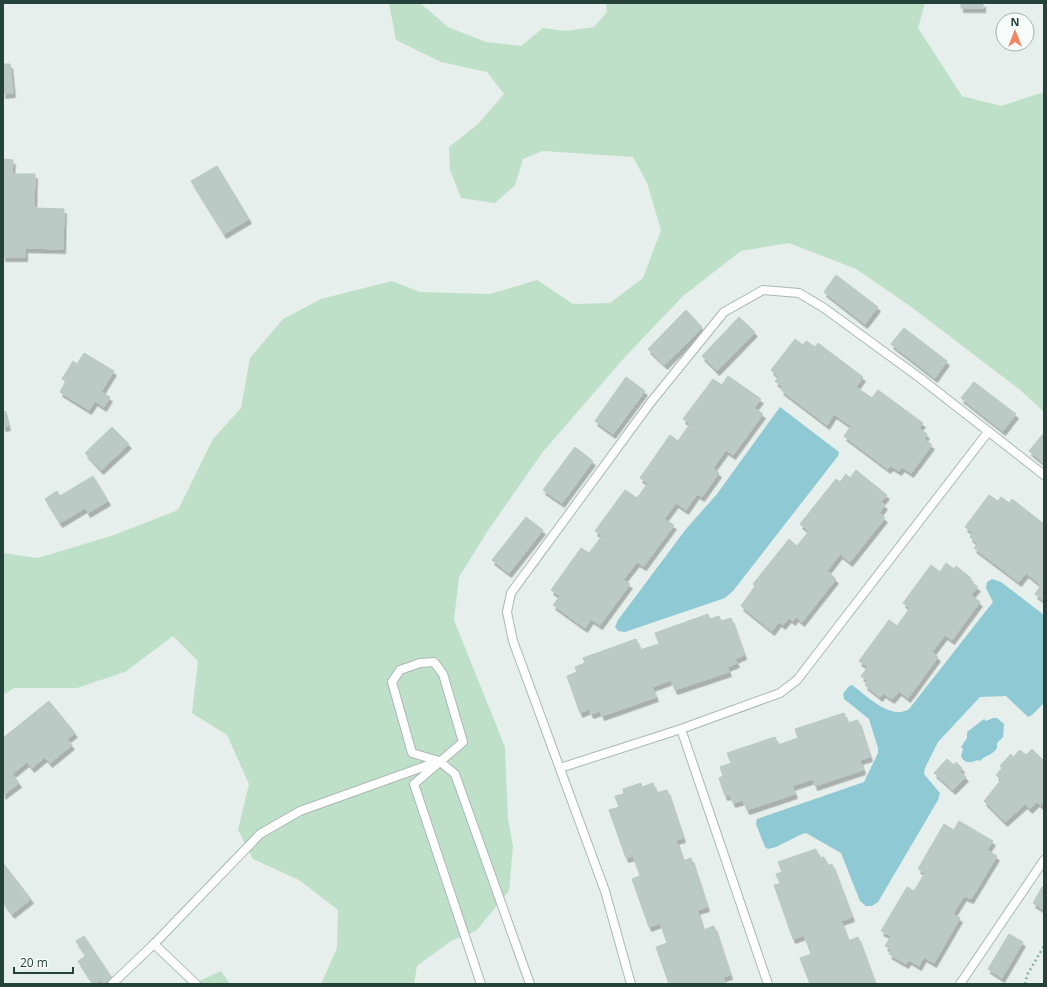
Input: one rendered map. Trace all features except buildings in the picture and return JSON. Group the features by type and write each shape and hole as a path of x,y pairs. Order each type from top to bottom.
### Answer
{"lane":[{"path":"631,984 605,891 513,641 507,612 511,592 651,402 724,312 763,290 798,293 824,308 920,378 1044,475"},
{"path":"560,768 681,729 780,693 797,680 988,432"},
{"path":"481,984 414,784 439,762 464,742 443,674 434,662 420,664 400,670 392,682 412,753 439,762 455,774 530,984"},
{"path":"681,729 768,984"},
{"path":"112,984 154,944 260,834 300,811 439,762"},
{"path":"960,984 1044,860"},
{"path":"154,944 196,984"}],"path":[{"path":"1025,984 1027,975 1044,946"}],"green space":[{"path":"389,3 420,3 448,27 486,42 521,46 543,28 566,31 594,27 607,12 606,3 925,3 918,28 962,96 1001,106 1044,92 1044,412 1019,389 910,306 856,269 789,243 741,251 683,296 625,357 542,453 489,529 459,577 454,620 505,747 508,818 513,846 509,891 476,931 451,941 417,966 414,984 321,984 337,948 338,910 299,880 253,859 238,830 249,784 227,735 192,713 198,661 173,636 125,672 77,688 14,688 3,695 3,553 38,558 114,535 178,510 213,439 241,408 250,358 283,319 321,299 392,281 420,292 490,294 537,280 573,304 610,303 643,278 661,230 647,183 633,157 543,151 523,159 515,185 495,203 461,198 450,170 449,147 478,124 504,94 487,72 441,62 396,40"},
{"path":"221,971 230,984 193,984"}],"water":[{"path":"780,407 839,452 838,456 733,591 725,598 625,632 618,631 615,627 618,620 686,529 717,494"},
{"path":"992,579 1001,582 1044,615 1044,703 1028,717 1006,696 980,697 938,742 925,768 924,774 940,793 938,800 878,902 872,906 866,906 860,901 841,853 806,833 776,847 768,849 765,847 756,824 757,819 864,782 878,753 878,748 869,719 844,699 843,694 848,687 852,685 871,700 894,712 902,712 909,709 993,602 986,588 987,582"},
{"path":"997,718 1004,724 1003,737 997,743 997,748 993,753 980,761 964,761 961,756 963,749 961,747 967,738 967,732 984,719 986,721"}]}
